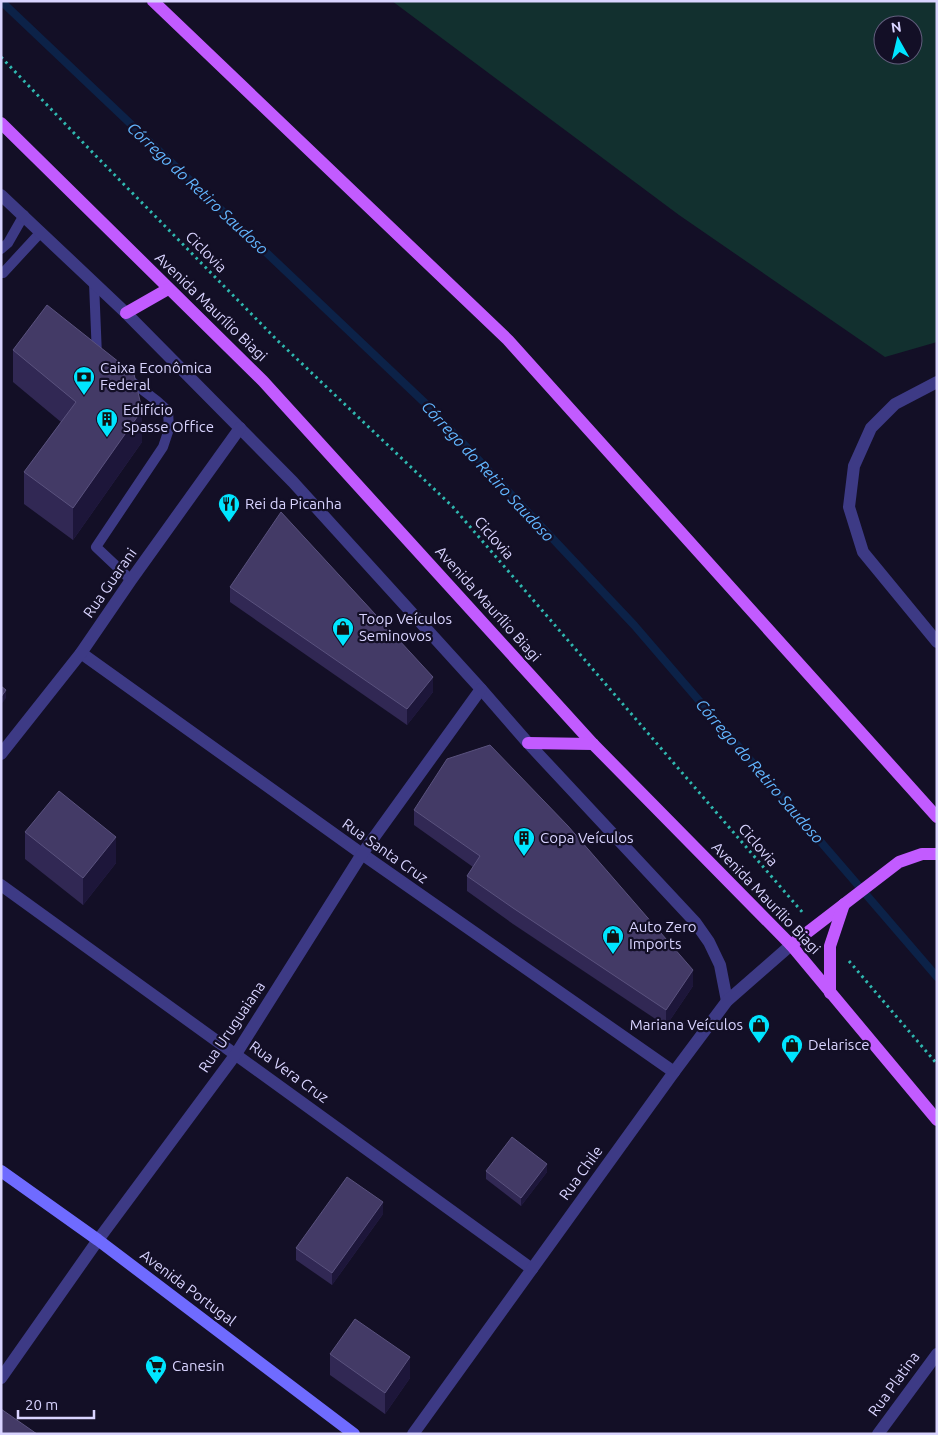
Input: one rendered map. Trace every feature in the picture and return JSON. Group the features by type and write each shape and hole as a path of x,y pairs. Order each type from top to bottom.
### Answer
{"main road":[{"path":"153,1 508,340 937,817"},
{"name":"Avenida Maurílio Biagi","path":"1,122 168,289 264,381 593,744 791,945 937,1120"},
{"path":"126,313 168,289"},
{"path":"528,743 593,744"},
{"path":"791,945 899,862 922,854 937,854"},
{"path":"830,993 829,961 832,941 844,904"},
{"name":"Avenida Portugal","path":"1,1170 98,1240 354,1434"}],"street":[{"path":"1,195 126,313 293,482 481,688 528,743 695,922 720,965 727,1001"},
{"path":"937,382 895,404 871,428 854,466 849,507 863,552 937,642"},
{"name":"Rua Guarani","path":"1,754 81,653 240,428"},
{"name":"Rua Santa Cruz","path":"81,653 362,854 674,1072"},
{"name":"Rua Uruguaiana","path":"1,1378 98,1240 236,1054 362,854 481,688"},
{"name":"Rua Vera Cruz","path":"1,885 532,1269"},
{"name":"Rua Chile","path":"413,1434 727,1001 791,945"},
{"name":"Rua Platina","path":"878,1434 937,1354"}],"lane":[{"path":"1,249 8,243 24,215"},
{"path":"1,273 22,254 41,232"},
{"path":"94,283 96,356 104,361"},
{"path":"119,372 168,411 169,429 163,447 96,547 132,580"}],"path":[{"name":"Ciclovia","path":"1,57 277,340 453,508 815,926"},
{"path":"832,941 937,1064"}],"green space":[{"path":"392,1 937,1 937,342 885,357 679,215"}],"building":[{"name":"Edifício Spasse Office","path":"47,305 134,374 142,410 73,508 24,472 76,402 13,350"},
{"name":"Toop Veículos Seminovos","path":"281,512 433,677 407,709 230,587"},
{"path":"1,686 6,690 1,697"},
{"path":"490,745 568,826 693,970 666,1010 467,876 480,856 414,810 447,759"},
{"path":"59,791 116,837 83,878 25,832"},
{"path":"512,1137 547,1164 521,1198 486,1171"},
{"path":"347,1177 383,1202 332,1273 296,1248"},
{"path":"355,1319 410,1357 385,1393 330,1354"},
{"path":"1,1409 37,1434 1,1434"}],"waterway":[{"name":"Córrego do Retiro Saudoso","path":"1,1 426,404 634,625 937,977"}],"place":[{"name":"Caixa Econômica Federal","path":"84,396"},
{"name":"Edifício Spasse Office","path":"107,438"},
{"name":"Rei da Picanha","path":"229,523"},
{"name":"Toop Veículos Seminovos","path":"343,647"},
{"name":"Copa Veículos","path":"524,857"},
{"name":"Auto Zero Imports","path":"613,955"},
{"name":"Mariana Veículos","path":"759,1044"},
{"name":"Delarisce","path":"792,1064"},
{"name":"Canesin","path":"156,1385"}]}
